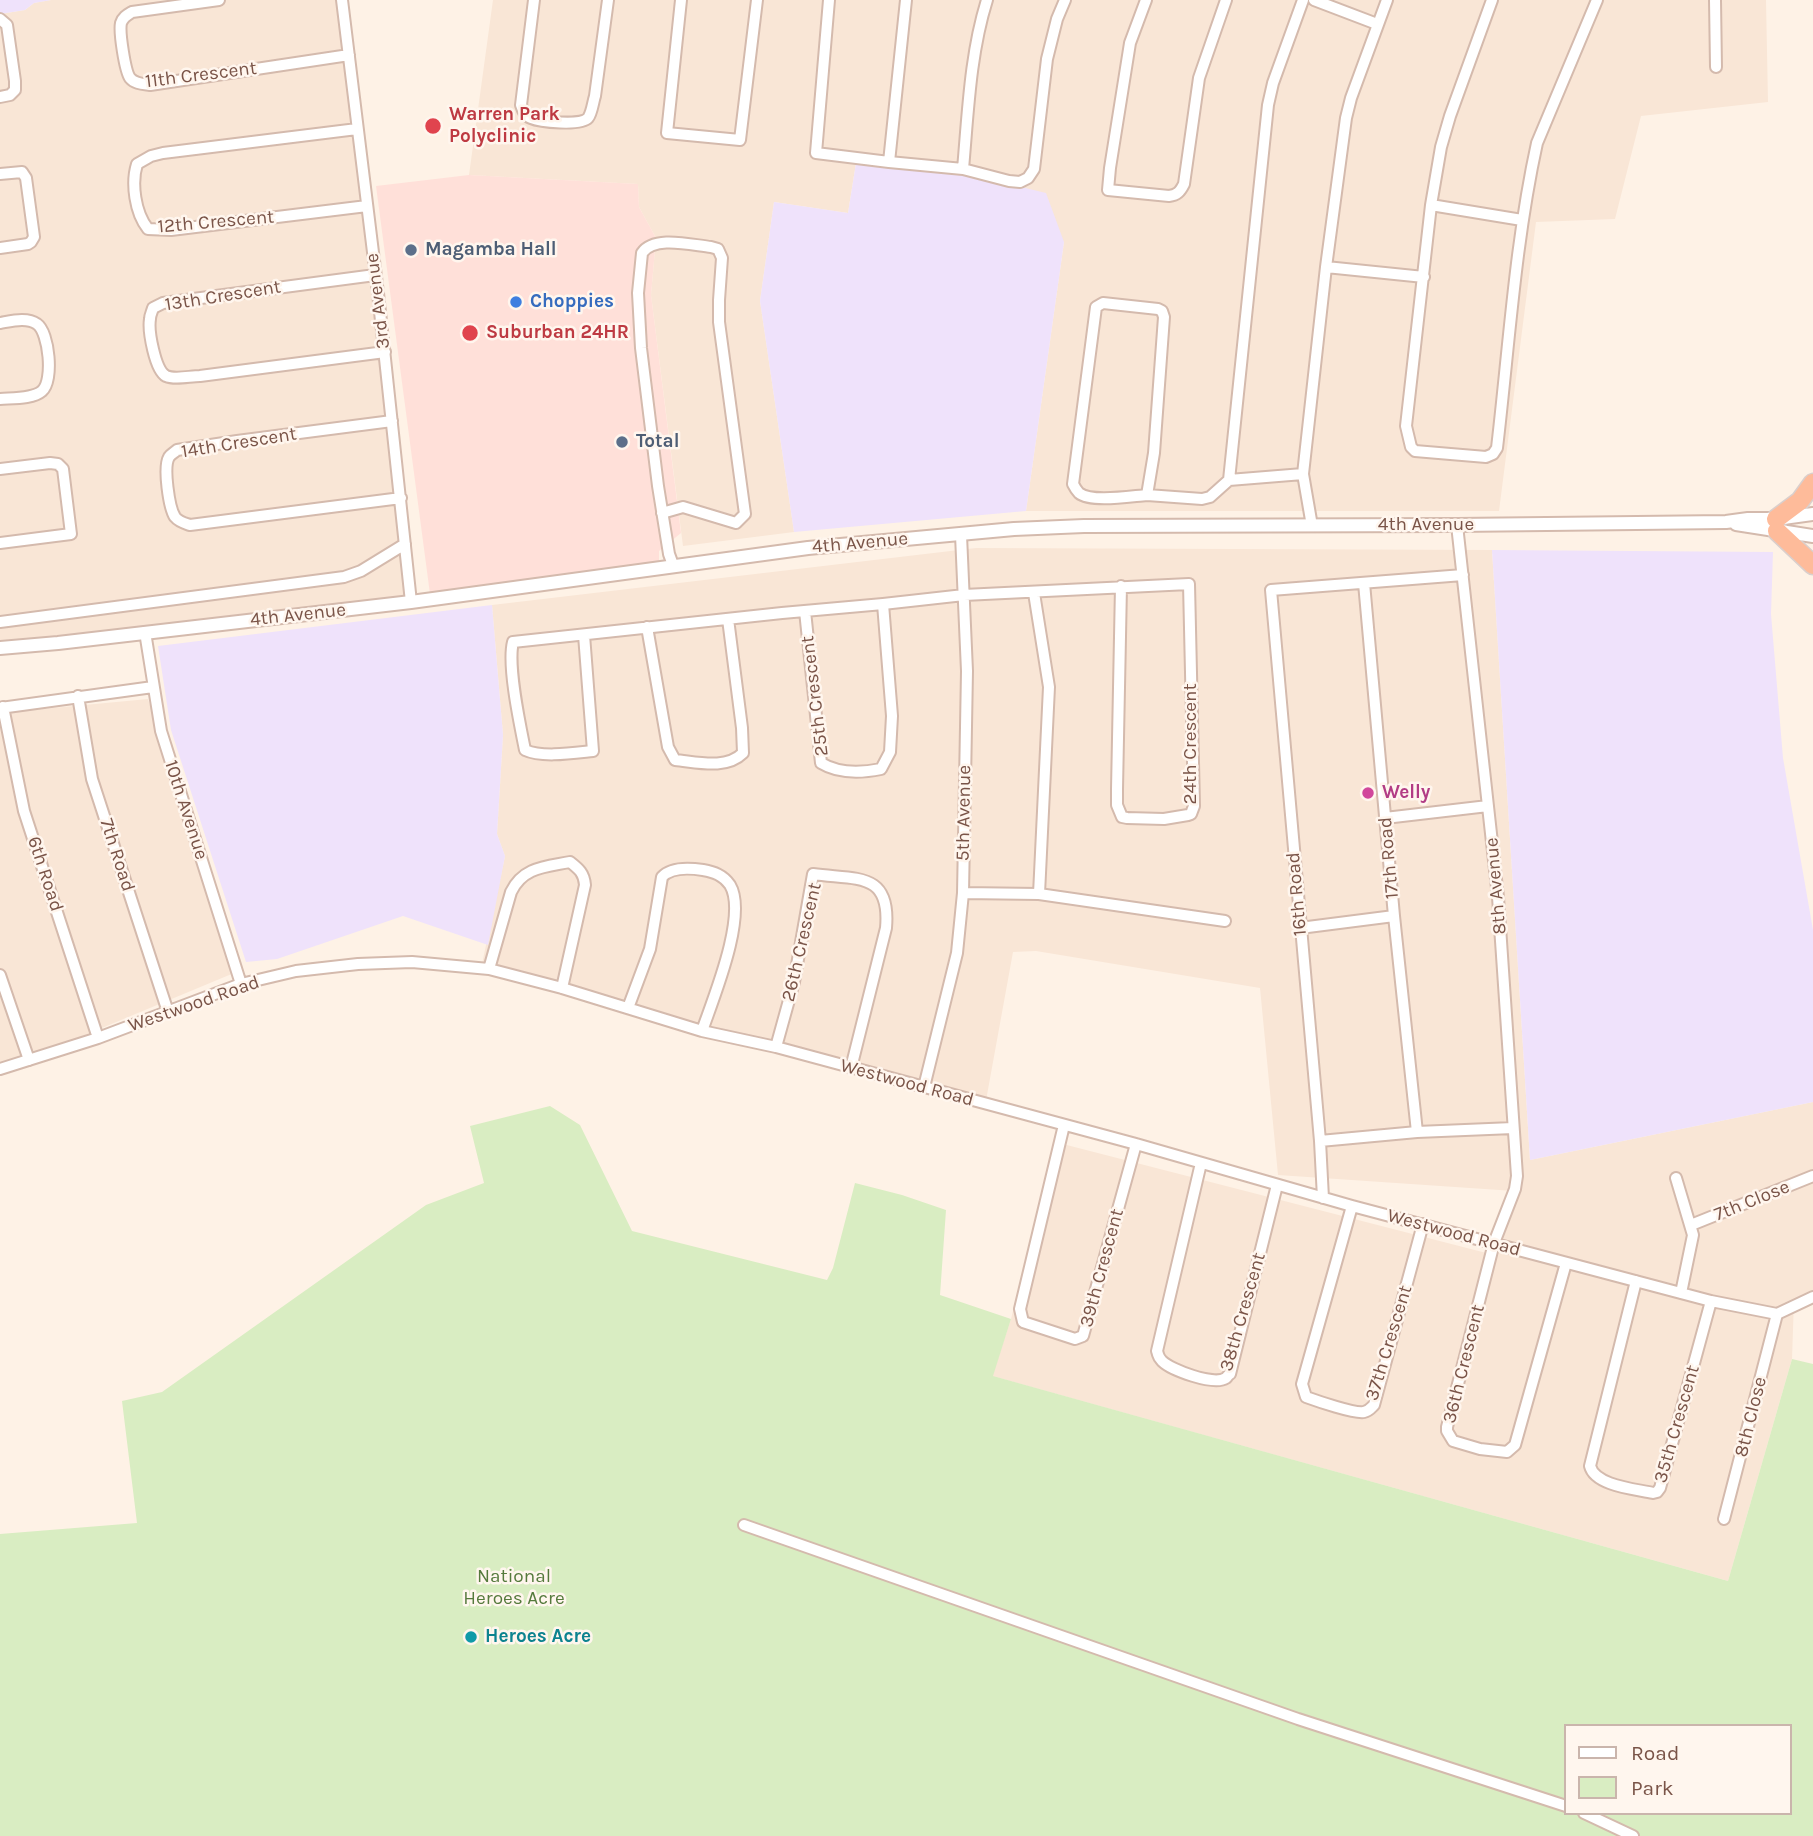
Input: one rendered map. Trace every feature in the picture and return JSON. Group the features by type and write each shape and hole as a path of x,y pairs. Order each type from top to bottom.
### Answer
{"highway":[{"path":"1813,484 1776,525 1813,565"}],"street":[{"name":"11th Crescent","path":"219,0 132,12 124,16 121,32 131,79 150,85 349,55"},
{"name":"3rd Avenue","path":"342,0 385,352 411,602"},
{"path":"534,0 521,105 530,118 568,122 582,122 588,118 591,109 608,0"},
{"path":"681,0 667,133 740,140 757,0"},
{"path":"829,0 816,153 963,169 1020,182 1031,174 1035,159 1047,59 1057,19 1065,0"},
{"path":"889,162 906,0"},
{"path":"963,169 973,63 987,0"},
{"path":"1146,0 1130,43 1108,190 1168,196 1175,195 1184,184 1199,78 1226,0"},
{"path":"1229,480 1268,105 1273,83 1303,0"},
{"path":"1314,0 1377,24"},
{"path":"1311,526 1303,474 1346,118 1387,0"},
{"path":"1492,0 1450,116 1441,147 1431,205 1406,426 1411,447 1415,452 1490,457 1496,452 1522,220 1538,143 1597,0"},
{"path":"1715,0 1716,67"},
{"path":"0,19 7,25 15,81 15,90 10,95 0,97"},
{"name":"12th Crescent","path":"358,129 151,156 137,163 136,189 139,214 148,229 154,230 367,206"},
{"path":"0,174 24,174 34,237 28,244 0,248"},
{"path":"1431,205 1522,220"},
{"path":"662,513 683,507 736,523 745,514 719,322 721,253 710,247 659,243 646,248 642,253 638,293 641,348 662,513 673,565"},
{"path":"1326,267 1424,277"},
{"name":"13th Crescent","path":"375,275 163,303 153,308 149,320 150,328 156,362 163,374 169,377 200,376 385,352"},
{"path":"1147,495 1154,453 1164,317 1158,309 1103,303 1096,307 1073,484 1076,491 1082,495 1105,499 1147,495 1202,499 1210,497 1229,480 1303,474"},
{"path":"0,323 25,319 36,323 43,330 47,340 48,373 48,383 34,395 0,399"},
{"name":"14th Crescent","path":"392,421 177,450 170,455 166,463 169,500 174,516 180,522 190,525 401,498"},
{"path":"0,469 58,464 63,470 71,534 0,543"},
{"path":"1776,525 1813,514"},
{"name":"4th Avenue","path":"0,648 411,602 808,548 1014,529 1084,526 1726,522 1776,525 1813,536"},
{"name":"8th Avenue","path":"1457,525 1498,897 1516,1183 1494,1243"},
{"name":"5th Avenue","path":"924,1087 957,953 963,893 967,671 961,535"},
{"path":"0,622 344,577 361,571 405,544"},
{"path":"1364,583 1463,575"},
{"name":"16th Road","path":"1323,1198 1271,590 1364,583"},
{"name":"17th Road","path":"1364,583 1417,1132"},
{"name":"24th Crescent","path":"1189,584 1194,806 1188,816 1164,819 1127,818 1122,817 1117,804 1121,586 1189,584"},
{"path":"584,635 593,751 545,754 525,750 511,659 513,642 964,596 1121,586"},
{"path":"1034,593 1048,687 1039,894"},
{"name":"25th Crescent","path":"805,611 821,763 842,771 869,772 881,769 890,752 892,716 883,604"},
{"path":"648,627 670,754 675,760 725,763 736,760 743,753 727,619"},
{"name":"10th Avenue","path":"145,632 161,731 241,984"},
{"path":"1,707 153,687"},
{"name":"7th Road","path":"78,696 92,779 168,1012"},
{"name":"6th Road","path":"1,707 24,811 98,1038"},
{"path":"1385,818 1488,806"},
{"path":"489,969 516,882 533,870 570,862 584,876 585,885 562,988"},
{"path":"628,1008 650,949 662,877 666,872 682,869 699,869 721,875 731,886 735,901 733,928 727,956 702,1031"},
{"name":"26th Crescent","path":"776,1047 794,982 813,874 870,882 880,889 888,912 851,1068"},
{"path":"963,893 1039,894 1225,921"},
{"path":"1300,928 1395,916"},
{"name":"Westwood Road","path":"0,1069 98,1038 241,984 296,971 358,964 412,962 489,969 562,988 702,1031 776,1047 1136,1144 1352,1206 1711,1301 1777,1314"},
{"path":"0,975 29,1060"},
{"name":"39th Crescent","path":"1064,1125 1020,1310 1023,1322 1075,1339 1083,1336 1136,1144"},
{"path":"1320,1141 1417,1132 1513,1128"},
{"name":"38th Crescent","path":"1201,1163 1157,1351 1159,1358 1167,1364 1197,1377 1219,1380 1230,1374 1277,1185"},
{"name":"7th Close","path":"1691,1225 1813,1176"},
{"path":"1676,1178 1693,1235 1681,1293"},
{"name":"37th Crescent","path":"1352,1206 1302,1384 1307,1398 1324,1404 1363,1412 1374,1405 1423,1224"},
{"name":"36th Crescent","path":"1494,1243 1447,1431 1453,1441 1480,1449 1507,1452 1515,1445 1566,1263"},
{"name":"35th Crescent","path":"1636,1281 1590,1466 1591,1472 1606,1482 1653,1493 1660,1488 1711,1301"},
{"path":"1777,1314 1813,1297"},
{"name":"8th Close","path":"1724,1519 1777,1314"},
{"path":"744,1525 1298,1719 1564,1805"},
{"path":"1588,1815 1633,1836"}],"shaded area":[{"path":"0,0 51,0 34,3 25,10 0,14"},
{"path":"51,0 337,0 410,600 0,647 0,14 25,10 34,3"},
{"path":"493,0 1766,0 1768,102 1641,116 1615,219 1536,222 1499,511 1026,511 1064,242 856,163 848,213 774,202 760,301 794,532 683,546 651,295 656,238 639,207 638,184 469,175"},
{"path":"856,163 984,178 1046,193 1064,242 1026,511 794,532 760,301 774,202 848,213"},
{"path":"469,175 638,184 639,207 656,238 651,295 681,533 659,551 659,563 430,594 376,186"},
{"path":"976,548 1492,550 1530,1160 1813,1102 1813,1293 1794,1300 1792,1359 1728,1581 992,1376 1011,1319 1055,1142 1498,1256 1514,1191 1278,1175 1260,988 1036,951 1013,952 985,1106 482,964 505,856 497,834 503,735 492,605"},
{"path":"1492,550 1773,552 1771,614 1783,758 1813,930 1813,1102 1530,1160"},
{"path":"492,605 503,735 497,834 505,856 488,945 403,916 277,959 246,962 171,730 158,646"},
{"path":"148,699 234,973 61,1045 0,1076 0,713"}],"green space":[{"name":"National Heroes Acre","path":"550,1106 580,1125 632,1231 827,1280 833,1268 855,1183 902,1195 946,1210 940,1295 1011,1319 993,1376 1728,1581 1792,1359 1813,1364 1813,1836 0,1836 0,1534 137,1523 122,1401 162,1392 426,1205 484,1183 470,1126"}],"place":[{"name":"Warren Park Polyclinic","path":"433,126"},
{"name":"Magamba Hall","path":"411,250"},
{"name":"Choppies","path":"516,302"},
{"name":"Suburban 24HR","path":"470,333"},
{"name":"Total","path":"622,442"},
{"name":"Welly","path":"1368,793"},
{"name":"Heroes Acre","path":"471,1637"}]}
